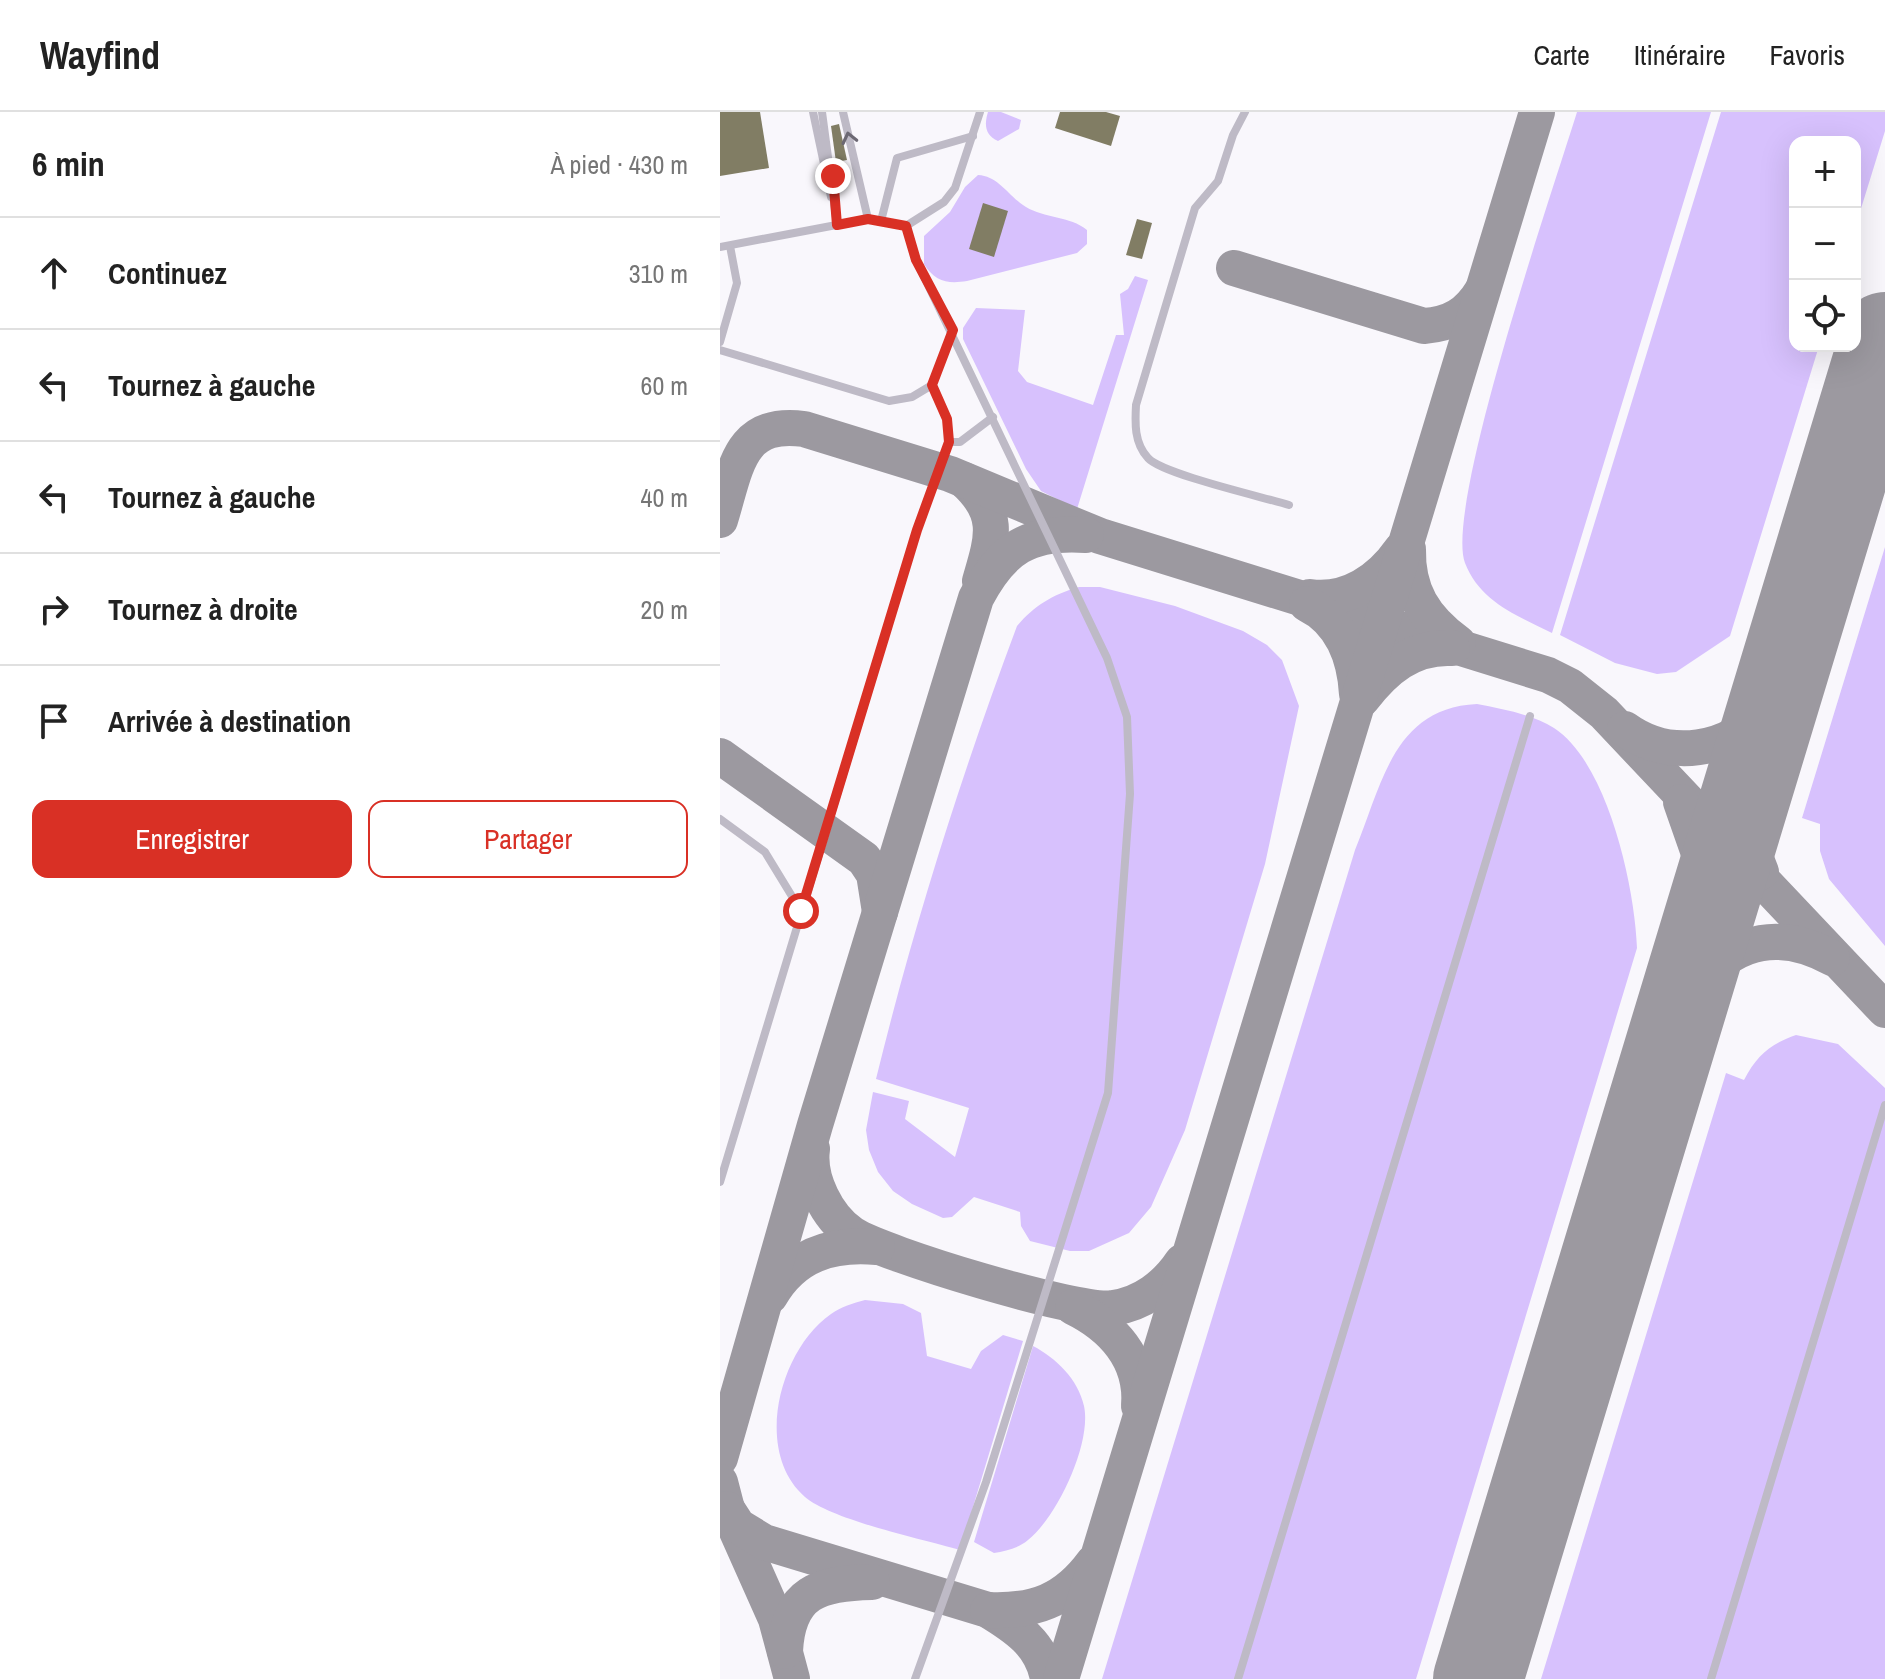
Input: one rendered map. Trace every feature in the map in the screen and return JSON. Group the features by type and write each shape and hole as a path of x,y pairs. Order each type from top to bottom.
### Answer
{"lane":[{"path":"813,112 837,225"},
{"path":"822,112 833,176 833,203"},
{"path":"843,112 868,219"},
{"path":"720,342 737,283 725,246 868,219 906,226 944,202 955,188 980,112"},
{"path":"1245,112 1233,135 1218,181 1195,208 1136,405 1135,426 1143,451 1161,467 1289,505"},
{"path":"881,221 897,158 973,136"},
{"path":"906,226 916,260 953,330 1107,658 1127,717 1130,794 1108,1093 986,1482 915,1679"},
{"path":"720,350 889,401 912,397 932,385 953,330"},
{"path":"720,1182 917,530 949,442 947,419 932,385"},
{"path":"949,442 960,442 993,417"},
{"path":"1238,1679 1530,716"},
{"path":"720,819 765,852 801,911"},
{"path":"1711,1679 1885,1105"}],"shaded area":[{"path":"988,112 1001,112 1021,120 1019,129 998,141 990,136 987,129"},
{"path":"1577,112 1711,112 1552,633 1501,606 1480,588 1465,563 1463,531 1470,479 1504,345"},
{"path":"1721,112 1885,112 1885,131 1861,209 1861,136 1789,136 1789,352 1817,352 1730,636 1676,672 1657,674 1615,663 1560,635"},
{"path":"978,175 992,179 1033,211 1080,225 1087,230 1087,244 1077,253 967,281 948,282 937,278 924,264 924,236 950,212 965,187"},
{"path":"1135,276 1148,280 1077,509 1041,491 1026,469 963,339 963,328 976,308 1025,310 1018,371 1027,382 1093,405 1116,335 1124,335 1120,294 1128,289"},
{"path":"1885,547 1885,946 1829,879 1820,851 1820,824 1802,818"},
{"path":"1079,587 1100,587 1175,606 1243,631 1267,645 1282,660 1299,706 1265,864 1185,1130 1151,1207 1129,1233 1089,1251 1070,1251 1030,1241 1021,1226 1020,1212 974,1197 952,1217 943,1218 912,1204 893,1191 878,1172 869,1150 866,1130 873,1092 909,1101 905,1119 955,1157 969,1108 876,1079 940,851 1017,626 1045,602"},
{"path":"1477,704 1527,716 1554,728 1573,745 1589,769 1603,797 1624,861 1637,948 1416,1679 1102,1679 1355,850 1383,776 1409,735 1426,719 1449,709"},
{"path":"1796,1035 1838,1044 1885,1088 1885,1679 1541,1679 1726,1073 1744,1080 1765,1052"},
{"path":"865,1300 903,1304 921,1313 927,1356 971,1369 981,1351 1003,1335 1023,1341 960,1550 835,1513 805,1497 789,1478 780,1454 777,1429 779,1402 786,1376 813,1330 831,1314"},
{"path":"1033,1346 1058,1363 1077,1387 1084,1406 1083,1439 1070,1478 1050,1515 1021,1545 994,1553 974,1542"}],"building":[{"path":"720,112 760,112 769,168 720,176"},
{"path":"1060,112 1106,112 1120,116 1111,146 1055,128"},
{"path":"839,124 847,160 836,162 831,126"},
{"path":"983,203 1008,211 994,257 969,249"},
{"path":"1137,219 1152,223 1142,259 1126,255"}],"taxiway":[{"path":"1061,1679 1537,112"},
{"path":"1234,268 1424,326 1458,316 1471,306 1482,291"},
{"path":"720,520 736,466 753,440 765,432 782,428 804,429 950,474 1100,536 1548,675 1570,686 1604,713 1885,1010"},
{"path":"964,480 984,504 991,526 980,581"},
{"path":"720,1458 815,1125 976,598 996,566 1019,546 1048,536 1086,535"},
{"path":"1408,549 1414,591 1436,624 1458,643"},
{"path":"1310,597 1337,596 1362,587 1383,571 1401,550"},
{"path":"1307,604 1338,630 1350,654 1357,694"},
{"path":"1362,699 1390,669 1412,655 1438,648 1452,648"},
{"path":"1625,729 1642,739 1679,748 1717,743 1750,724 1764,710 1784,671"},
{"path":"720,756 864,859 874,874 880,912"},
{"path":"1681,802 1702,862 1704,935"},
{"path":"1744,804 1749,841 1761,872"},
{"path":"1682,1005 1712,969 1747,947 1766,942 1787,943 1832,958"},
{"path":"812,1149 816,1185 827,1208 843,1227 870,1243 981,1281 1063,1302 1113,1308 1134,1302 1152,1292 1169,1279 1182,1262"},
{"path":"770,1296 791,1270 816,1254 845,1247 877,1247"},
{"path":"1073,1307 1100,1324 1122,1346 1136,1373 1139,1406"},
{"path":"720,1482 727,1509 776,1619 792,1679"},
{"path":"727,1509 738,1526 764,1542 988,1610 1018,1630 1034,1646 1048,1679"},
{"path":"988,1610 1020,1609 1047,1602 1071,1587 1093,1563"},
{"path":"785,1651 792,1615 810,1595 836,1585 872,1582"}],"runway":[{"path":"1478,1679 1885,337"}],"route":[{"path":"801,911 917,530 949,442 947,419 932,385 953,330 916,260 906,226 868,219 837,225 833,176"}]}
